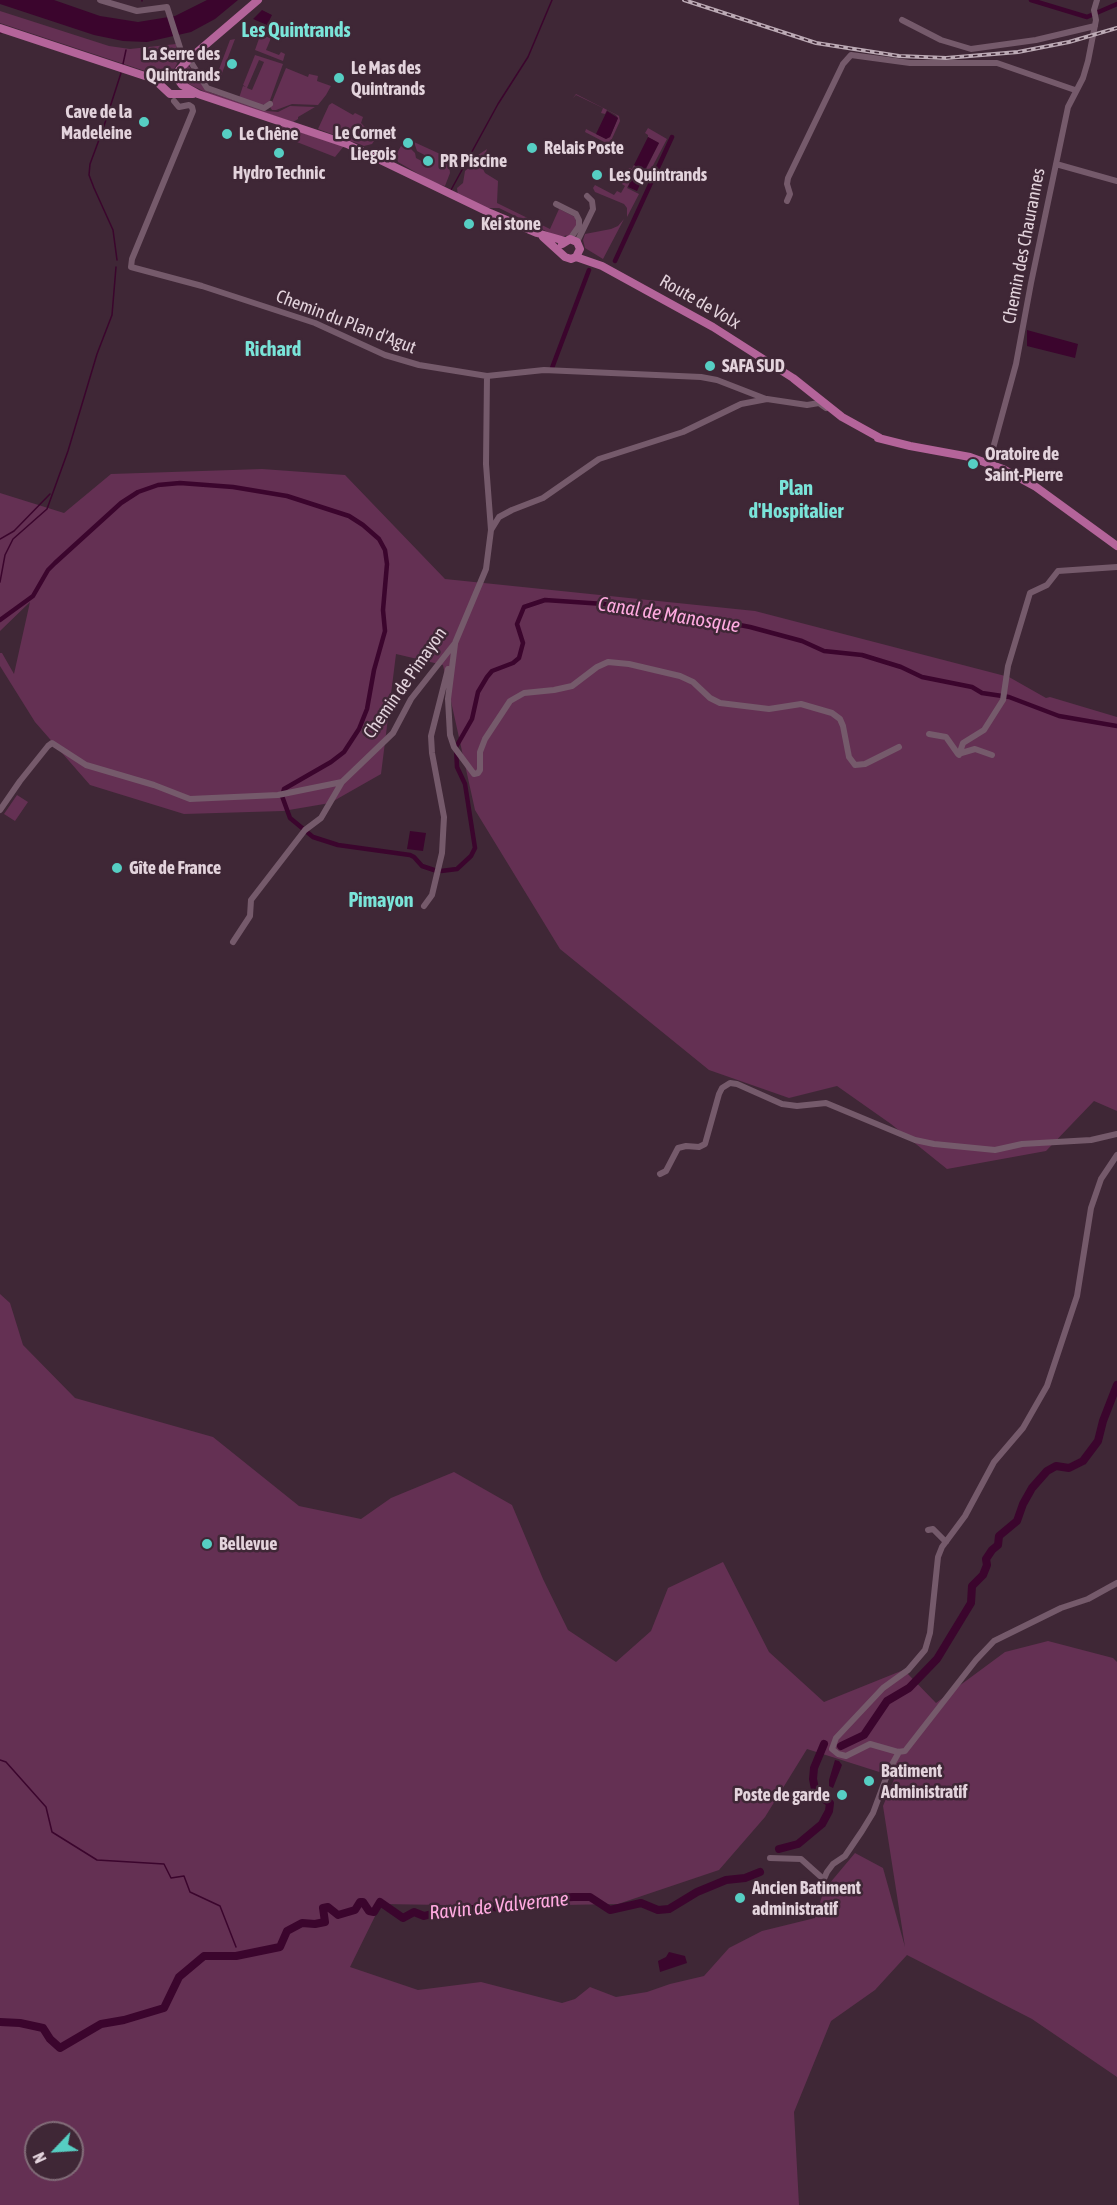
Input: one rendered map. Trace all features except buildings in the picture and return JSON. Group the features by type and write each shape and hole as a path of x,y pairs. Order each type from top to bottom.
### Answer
{"main road":[{"path":"176,88 186,63 258,0"},
{"path":"0,27 176,88"},
{"path":"154,79 166,89 176,88"},
{"name":"Route de Volx","path":"176,88 347,144 457,198 537,233 574,246 602,266 713,327 779,369 842,417 880,438"},
{"name":"Route de Volx","path":"537,233 552,243 561,253"},
{"path":"561,246 574,246 567,259 561,253 561,246"},
{"name":"Route de Volx","path":"779,369 817,404 852,428 880,438 989,463 1019,476 1117,546"}],"street":[{"path":"100,0 137,10 166,6 186,63 207,88 264,108 270,104"},
{"path":"1089,0 1095,12"},
{"path":"1095,12 1097,0"},
{"name":"Chemin des Chaurannes","path":"989,463 1017,364 1030,283 1068,107 1084,75 1095,26 1095,12"},
{"path":"902,20 941,40 961,48 974,49 1036,40 1095,26"},
{"path":"787,201 790,194 788,178 843,64 851,55 910,63 997,63 1075,90"},
{"name":"Chemin du Plan d'Agut","path":"176,88 178,106 189,105 194,111 132,259 131,267 202,286 326,327 385,356 420,365 488,376 550,370 701,377 717,380 766,399"},
{"path":"1056,164 1117,181"},
{"path":"574,246 593,209 592,201 587,196"},
{"path":"556,204 576,214 579,218 574,246"},
{"name":"Chemin de Pimayon","path":"234,940 250,916 251,900 304,832 321,818 342,782 393,733 411,699 455,643 486,569 491,530 486,471 488,376"},
{"path":"491,530 502,515 543,498 599,459 683,432 741,404 766,399 807,405 817,404 836,416 842,417"},
{"path":"959,754 963,743 984,729 1004,698 1008,666 1030,593 1047,585 1058,571 1117,567"},
{"path":"455,643 448,699 450,735 454,747 472,773 478,773 479,756 483,743 510,701 524,693 572,686 601,664 612,662 680,676 693,682 710,698 720,703 769,709 801,704 832,713 840,719 849,759 855,765 865,764 899,747"},
{"path":"424,906 431,897 436,881 442,853 444,823 432,753 432,731 455,643"},
{"path":"929,735 947,738 959,754"},
{"path":"0,810 20,781 52,743 86,765 166,789 190,799 281,795 342,782"},
{"path":"959,754 975,749 992,755"},
{"path":"660,1174 666,1172 675,1152 681,1147 697,1148 705,1144 722,1088 730,1083 782,1104 797,1106 826,1103 915,1140 934,1144 995,1150 1022,1144 1091,1140 1117,1134"},
{"path":"899,1752 871,1744 849,1756 838,1754 832,1749 835,1739 882,1688 908,1670 925,1650 930,1633 938,1557 965,1516 994,1462 1023,1428 1047,1386 1077,1296 1091,1208 1101,1179 1117,1155"},
{"path":"928,1530 933,1529 946,1542"},
{"path":"818,1892 826,1872 845,1856 873,1813 889,1770 899,1752 909,1746 973,1663 993,1641 1061,1608 1088,1599 1117,1583"},
{"path":"770,1858 801,1859 820,1876"}],"shaded area":[{"path":"0,0 54,0 100,16 138,22 175,16 207,0 238,0 215,19 191,32 147,42 123,41 94,35 0,4"},
{"path":"262,10 272,15 267,25 253,19"},
{"path":"0,11 109,46 130,49 176,44 178,62 173,71 168,74 163,76 154,74 0,23"},
{"path":"260,27 266,30 264,36 271,38 266,50 279,55 281,52 285,54 283,61 255,50 261,33"},
{"path":"235,39 219,81 215,80 230,40"},
{"path":"255,55 283,64 269,103 262,105 239,98 243,86 246,87 243,85","holes":["259,60 264,62 252,90 247,88"]},
{"path":"188,65 209,92 267,111 278,112 290,106 315,107 293,122 209,94 189,84 184,73"},
{"path":"286,68 308,77 309,74 318,76 317,81 331,86 318,105 292,104 272,110 270,107"},
{"path":"576,94 619,116 620,121 610,143 585,132 586,129 606,139 610,137 618,118 616,115 607,110 605,114 601,113 603,108 576,95 573,98"},
{"path":"332,103 353,115 355,113 363,117 361,123 366,128 363,134 360,132 359,135 374,141 372,144 364,146 318,129"},
{"path":"607,111 618,118 610,137 606,139 596,134"},
{"path":"281,126 344,146 335,157 279,135"},
{"path":"648,128 667,139 648,175 636,170 627,188 639,194 627,217 627,208 624,204 595,192 593,188 595,185 614,195 617,191 621,193 629,168 632,169 634,165 641,170 646,169 659,143 645,133"},
{"path":"648,137 659,143 646,168 641,169 634,165"},
{"path":"414,142 451,159 453,163 449,165 450,173 445,186 434,183 398,162 396,155 401,146 406,149 410,148 416,158 429,165 432,159 417,151"},
{"path":"487,149 482,167 485,173 498,181 497,203 550,229 559,209 575,217 577,225 570,235 558,237 499,208 487,208 458,196 457,188 463,183 465,171 478,155"},
{"path":"636,170 645,174 637,191 628,187"},
{"path":"624,219 603,259 585,248 583,240 585,234 611,229 618,226"},
{"path":"1027,330 1078,344 1075,358 1027,346"},
{"path":"262,469 345,475 445,579 755,611 1009,677 1046,698 1050,697 1117,717 1117,1111 1094,1101 1046,1151 947,1169 891,1124 837,1086 789,1098 709,1070 560,949 475,810 443,665 396,654 381,774 330,803 283,811 184,814 90,785 35,722 0,666 0,653 2,653 14,674 30,602 0,631 0,493 64,513 111,474"},
{"path":"17,795 28,802 15,821 4,814"},
{"path":"410,831 426,833 423,851 407,849"},
{"path":"0,1294 10,1303 23,1345 75,1398 213,1437 299,1506 361,1519 391,1498 454,1472 512,1505 543,1579 568,1630 616,1662 651,1631 668,1588 723,1562 769,1652 824,1702 906,1669 907,1673 936,1703 1005,1652 1048,1641 1113,1658 1117,1662 1117,2077 1032,2019 907,1955 875,1990 831,2021 794,2112 799,2205 0,2205","holes":["807,1749 895,1777 883,1806 905,1947 883,1868 855,1853 824,1890 815,1918 762,1931 729,1948 704,1976 647,1992 616,1997 590,1987 575,1999 562,2003 481,1982 418,1990 350,1967 381,1904 509,1906 618,1904 719,1870 765,1817"]},
{"path":"835,1760 842,1765 833,1788 829,1786 829,1780"},
{"path":"669,1952 685,1956 687,1963 660,1972 658,1961 666,1957"}],"waterway":[{"path":"451,190 498,104 528,57 552,0"},
{"path":"1031,0 1087,17 1117,4"},
{"path":"123,64 126,50"},
{"path":"117,260 113,230 89,175 90,164 121,73"},
{"path":"615,261 672,137"},
{"path":"0,582 5,555 13,539 47,509 68,451 97,354 112,315 116,267"},
{"path":"552,368 589,270"},
{"name":"Canal de Manosque","path":"0,620 33,596 48,570 121,503 138,492 158,485 180,483 233,487 287,496 349,516 379,539 385,550 387,564 383,610 385,631 374,670 367,709 359,729 344,752 284,789 282,796 290,818 313,837 338,845 410,855 422,866 437,871"},
{"path":"0,539 14,531 50,494"},
{"name":"Canal de Manosque","path":"441,871 457,869 471,856 475,848 465,784 457,767 456,747 472,719 478,692 487,677 492,671 513,663 519,658 523,643 517,624 524,607 545,600 604,604 661,616 750,627 802,641 824,651 862,655 901,667 922,677 972,687 982,693 1009,697 1059,716 1117,726"},
{"name":"Ravin de Valverane","path":"841,1746 864,1735 887,1701 909,1688 937,1659 971,1603 972,1586 983,1575 987,1565 986,1559 998,1545 999,1536 1017,1521 1032,1488 1047,1471 1056,1466 1069,1468 1083,1461 1098,1441 1117,1385"},
{"name":"Ravin de Valverane","path":"779,1849 798,1844 822,1824 829,1811 830,1803 816,1794 813,1779 814,1768 824,1744"},
{"path":"0,1760 6,1762 46,1807 52,1832 97,1860 164,1864 171,1878 184,1876 190,1892 220,1906 236,1947"},
{"name":"Ravin de Valverane","path":"0,2022 43,2028 60,2048 101,2024 164,2008 179,1977 204,1956 236,1956 280,1947 287,1931 302,1923 325,1922 323,1908 328,1907 338,1915 355,1910 360,1902 363,1902 369,1911 374,1912 380,1902 403,1918 414,1912 424,1916 450,1909 465,1911 487,1906 508,1909 543,1899 590,1897 610,1910 641,1903 658,1910 669,1909 697,1892 726,1880 745,1878 760,1872"}],"railway":[{"path":"684,0 816,43 899,56 946,58 1018,52 1069,42 1117,28"}],"place":[{"name":"La Serre des Quintrands","path":"232,64"},
{"name":"Le Mas des Quintrands","path":"339,78"},
{"name":"Cave de la Madeleine","path":"144,122"},
{"name":"Le Chêne","path":"227,134"},
{"name":"Le Cornet Liegois","path":"408,143"},
{"name":"Relais Poste","path":"532,148"},
{"name":"Hydro Technic","path":"279,153"},
{"name":"PR Piscine","path":"428,161"},
{"name":"Les Quintrands","path":"597,175"},
{"name":"Kei stone","path":"469,224"},
{"name":"SAFA SUD","path":"710,366"},
{"name":"Oratoire de Saint-Pierre","path":"973,464"},
{"name":"Gîte de France","path":"117,868"},
{"name":"Bellevue","path":"207,1544"},
{"name":"Batiment Administratif","path":"869,1781"},
{"name":"Poste de garde","path":"842,1795"},
{"name":"Ancien Batiment administratif","path":"740,1898"}],"district":[{"name":"Les Quintrands","path":"296,31"},
{"name":"Richard","path":"273,350"},
{"name":"Plan d'Hospitalier","path":"796,500"},
{"name":"Pimayon","path":"381,901"}]}
